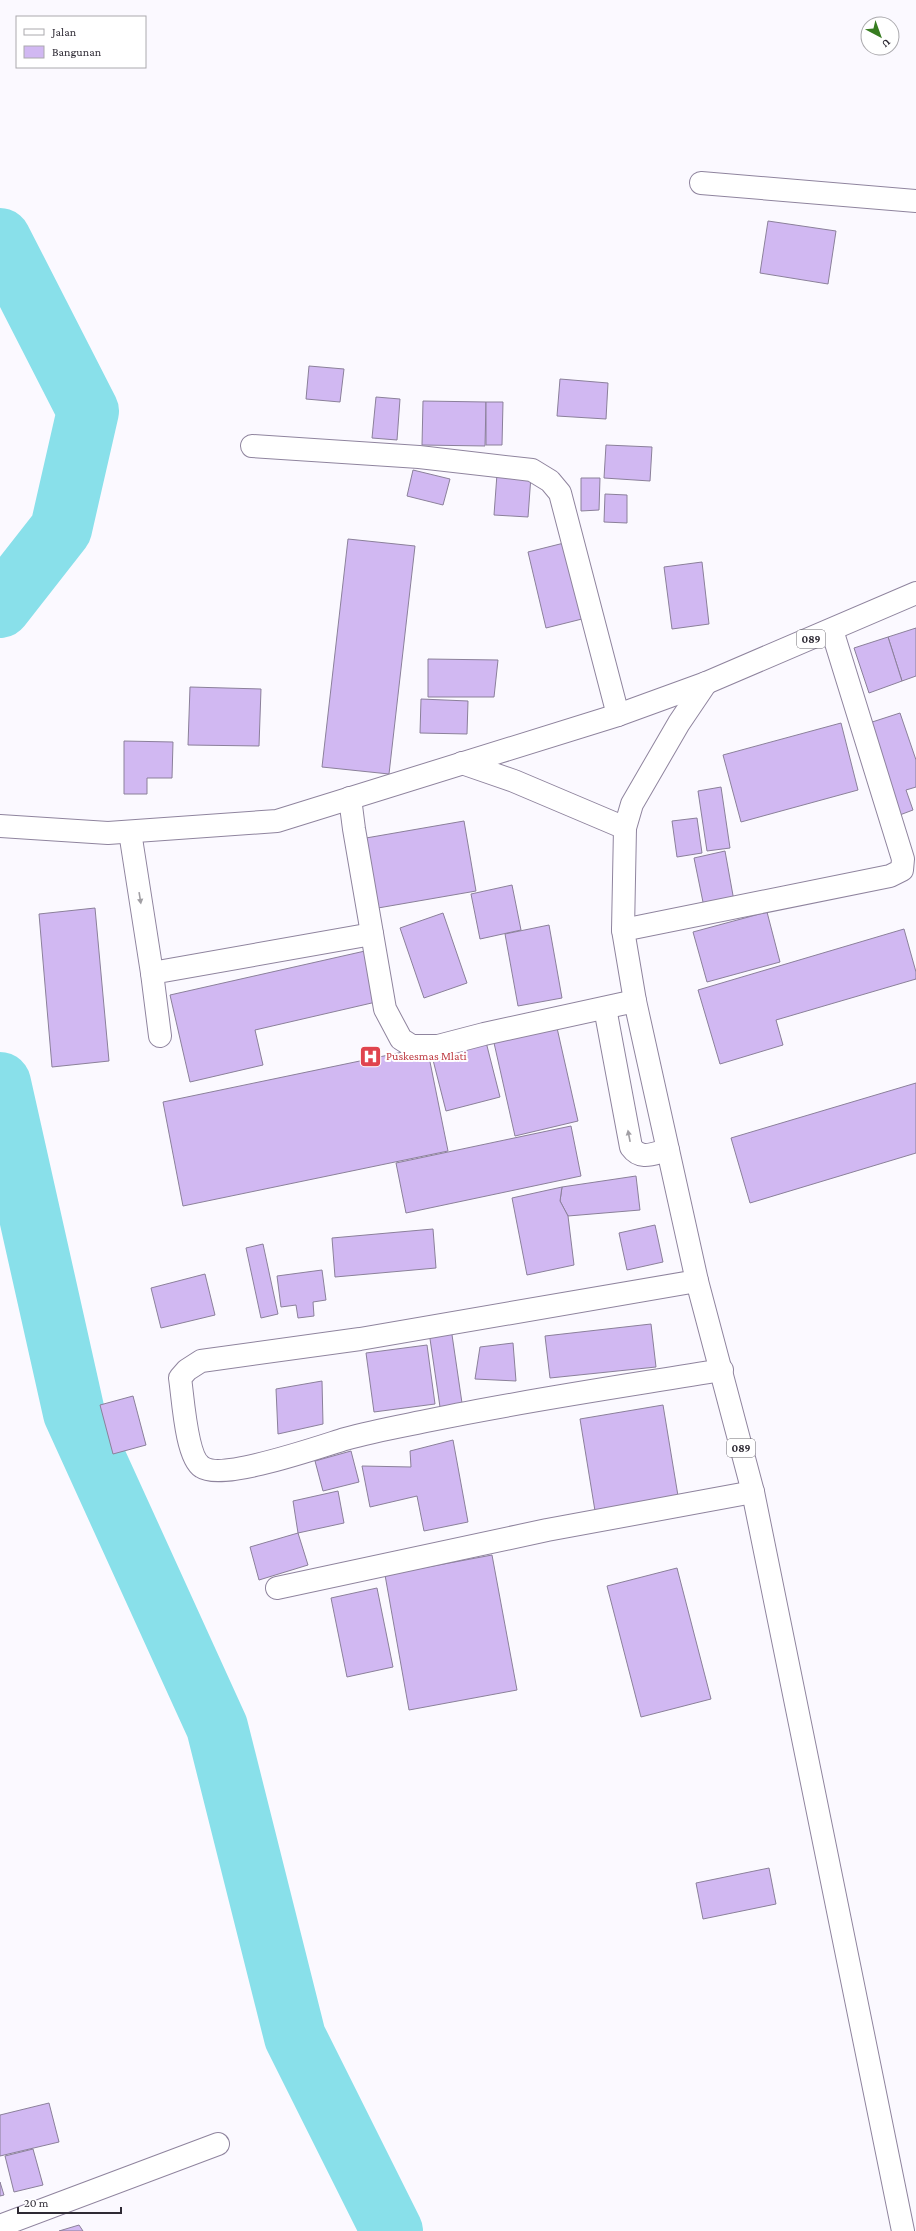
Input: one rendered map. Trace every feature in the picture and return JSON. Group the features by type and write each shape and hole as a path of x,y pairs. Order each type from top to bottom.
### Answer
{"street":[{"path":"701,183 916,200"},
{"path":"252,446 420,457 532,470 545,477 560,493 618,715"},
{"name":"089","path":"904,2231 753,1492 722,1370 697,1281 635,1001 623,930 625,828 632,804 679,723 706,683 916,593"},
{"path":"623,930 890,876 902,870 903,859 832,630"},
{"path":"0,826 108,833 277,821 618,715 706,683"},
{"path":"462,763 514,781 625,828"},
{"path":"350,798 385,1010 401,1038 412,1046 438,1046 484,1034 635,1001"},
{"path":"130,832 152,973 160,1036"},
{"path":"152,973 372,934"},
{"path":"605,1008 631,1147 636,1153 643,1156 668,1150"},
{"path":"697,1281 360,1339 201,1361 187,1370 180,1378 191,1450 202,1467 212,1472 268,1462 356,1436 488,1408 722,1370"},
{"path":"277,1588 547,1530 753,1492"},
{"path":"4,2227 218,2144"}],"building":[{"path":"768,221 836,231 828,284 760,273"},
{"path":"309,366 344,369 340,402 306,399"},
{"path":"560,379 608,383 606,419 557,416"},
{"path":"376,397 400,399 397,440 372,438"},
{"path":"423,401 486,402 485,446 422,445"},
{"path":"486,402 503,402 502,445 486,445"},
{"path":"606,445 652,447 650,481 604,478"},
{"path":"413,470 450,479 443,505 407,496"},
{"path":"497,474 531,476 528,517 494,515"},
{"path":"581,478 600,478 599,510 581,511"},
{"path":"605,494 627,495 627,523 604,522"},
{"path":"348,539 415,546 389,774 322,767"},
{"path":"568,542 586,618 546,628 528,552"},
{"path":"702,562 709,624 672,629 664,567"},
{"path":"916,628 916,676 902,681 888,637"},
{"path":"888,637 902,681 869,693 854,648"},
{"path":"428,659 498,660 494,697 428,697"},
{"path":"190,687 261,689 259,746 188,745"},
{"path":"421,699 468,701 467,734 420,733"},
{"path":"900,713 916,760 916,787 906,790 913,810 897,816 866,724"},
{"path":"841,723 858,790 741,822 723,755"},
{"path":"124,741 173,742 172,778 147,778 147,794 124,794"},
{"path":"721,787 730,848 707,851 698,791"},
{"path":"697,818 702,853 677,857 672,821"},
{"path":"464,821 476,891 378,908 366,838"},
{"path":"725,851 734,901 704,907 694,858"},
{"path":"512,885 521,930 480,939 471,894"},
{"path":"95,908 109,1061 52,1067 39,914"},
{"path":"767,912 780,962 707,982 693,932"},
{"path":"443,913 467,983 424,998 400,928"},
{"path":"549,925 562,998 518,1006 505,934"},
{"path":"904,929 916,972 916,979 776,1020 783,1045 720,1064 698,990"},
{"path":"365,951 376,1002 255,1030 263,1065 190,1082 170,995"},
{"path":"555,1019 578,1121 515,1136 492,1034"},
{"path":"486,1042 500,1097 446,1111 432,1056"},
{"path":"427,1047 448,1151 183,1206 163,1102"},
{"path":"916,1083 916,1153 750,1203 731,1138"},
{"path":"571,1126 581,1176 406,1213 396,1163"},
{"path":"636,1176 640,1210 568,1216 560,1201 562,1187"},
{"path":"562,1187 560,1201 568,1216 574,1265 527,1275 512,1198"},
{"path":"655,1225 663,1262 627,1270 619,1233"},
{"path":"433,1229 436,1268 335,1277 332,1238"},
{"path":"263,1244 278,1314 261,1318 246,1248"},
{"path":"322,1270 326,1300 313,1302 314,1316 298,1318 296,1305 281,1307 277,1276"},
{"path":"205,1274 215,1315 161,1328 151,1288"},
{"path":"651,1324 656,1367 550,1378 545,1336"},
{"path":"451,1328 462,1403 440,1407 429,1332"},
{"path":"513,1343 516,1381 475,1379 480,1347"},
{"path":"427,1345 435,1404 374,1412 366,1353"},
{"path":"322,1381 323,1424 278,1434 276,1389"},
{"path":"133,1396 146,1445 113,1454 100,1405"},
{"path":"663,1405 679,1502 596,1517 580,1419"},
{"path":"453,1440 468,1522 424,1531 417,1496 370,1507 362,1466 411,1467 410,1451"},
{"path":"351,1451 359,1482 323,1491 315,1461"},
{"path":"338,1491 344,1523 298,1533 293,1501"},
{"path":"298,1533 308,1565 259,1580 250,1547"},
{"path":"492,1555 517,1690 409,1710 385,1575"},
{"path":"677,1568 711,1699 641,1717 607,1586"},
{"path":"377,1588 393,1667 347,1677 331,1598"},
{"path":"769,1868 776,1904 703,1919 696,1883"},
{"path":"49,2103 59,2142 0,2156 0,2115"},
{"path":"33,2149 43,2185 14,2192 5,2156"},
{"path":"0,2182 4,2195 0,2196"},
{"path":"79,2225 83,2231 59,2231"}],"waterway":[{"path":"0,239 88,411 61,529 0,607"},
{"path":"0,1083 74,1413 217,1727 295,2037 392,2231"}],"place":[{"name":"Puskesmas Mlati","path":"371,1056"}]}
